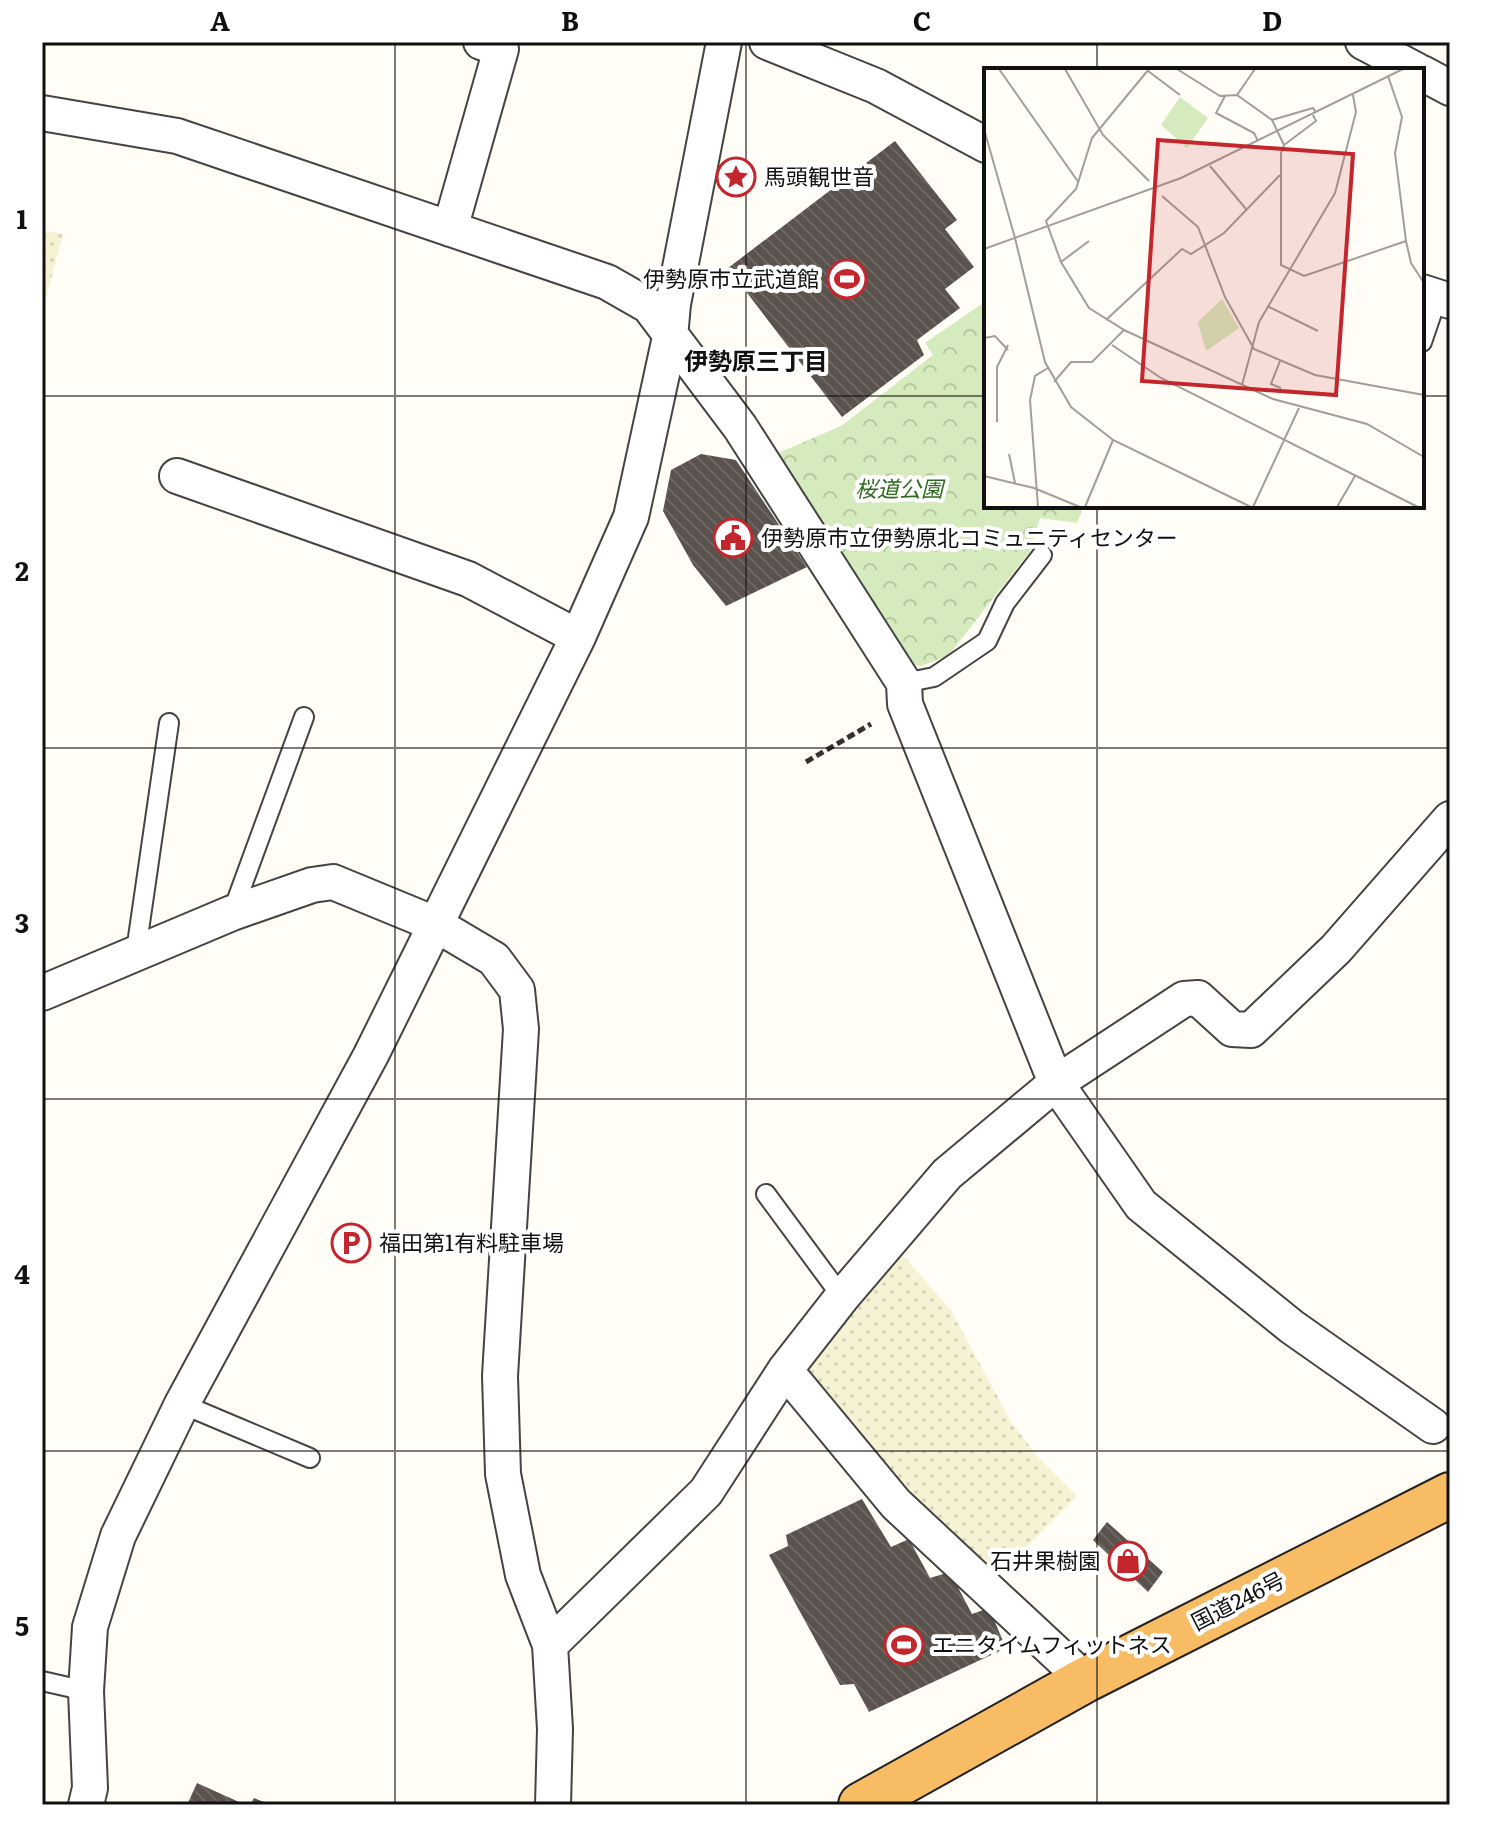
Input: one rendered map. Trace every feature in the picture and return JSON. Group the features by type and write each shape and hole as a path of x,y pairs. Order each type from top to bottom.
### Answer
{"highway":[{"name":"国道246号","path":"861,1805 1085,1680 1450,1495"}],"street":[{"path":"450,229 501,49 481,42"},
{"path":"86,1805 90,1788 86,1691 90,1627 118,1536 182,1404 371,1055 578,637 631,517 670,337 673,304 724,42"},
{"path":"767,42 876,86 984,144"},
{"path":"1363,42 1412,68"},
{"path":"1424,74 1450,88"},
{"path":"42,113 177,136 607,282 649,306 740,427 905,694 1056,1083 1141,1205 1292,1327 1433,1426"},
{"path":"177,476 468,579 578,637"},
{"path":"550,1645 706,1492 785,1370 842,1297 947,1174 1056,1083 1184,999 1198,998 1232,1029 1251,1030 1336,949 1450,820"},
{"path":"42,993 232,913 312,885 333,882 435,924 494,959 517,990 521,1029 500,1376 503,1474 523,1575 550,1645 555,1729 553,1805"},
{"path":"785,1370 896,1504 1085,1680"}],"lane":[{"path":"1424,336 1436,297"},
{"path":"905,694 987,641 1005,603 1042,555"},
{"path":"232,913 304,717"},
{"path":"136,951 169,723"},
{"path":"766,1194 842,1297"},
{"path":"182,1404 310,1458"},
{"path":"42,1681 86,1691"}],"path":[{"path":"806,762 905,694"}],"shaded area":[{"path":"42,230 63,234 42,314"},
{"path":"899,1251 951,1310 1011,1422 1038,1457 1077,1496 994,1580 895,1480 803,1370"}],"green space":[{"name":"桜道公園","path":"984,302 984,508 1083,508 1077,523 1040,518 1031,550 948,656 921,666 904,663 776,454 841,426 933,355 925,343"}],"building":[{"name":"伊勢原市立武道館","path":"895,141 957,220 945,229 974,267 945,289 960,308 917,340 924,355 842,417 728,268"},
{"name":"伊勢原市立伊勢原北コミュニティセンター","path":"701,454 736,460 807,567 726,606 693,565 663,511 671,470"},
{"path":"862,1499 891,1547 909,1539 930,1578 950,1572 972,1614 989,1608 1006,1648 869,1712 854,1684 840,1685 769,1555 788,1546 786,1535"},
{"path":"1107,1522 1163,1572 1148,1592 1093,1540"},
{"path":"197,1783 239,1802 237,1805 187,1805"},
{"path":"254,1798 271,1805 250,1805"}],"place":[{"name":"馬頭観世音","path":"736,177"},
{"name":"伊勢原市立武道館","path":"847,279"},
{"name":"伊勢原市立伊勢原北コミュニティセンター","path":"733,538"},
{"name":"福田第1有料駐車場","path":"351,1243"},
{"name":"石井果樹園","path":"1128,1561"},
{"name":"エニタイムフィットネス","path":"904,1645"}],"district":[{"name":"伊勢原三丁目","path":"756,362"}]}
